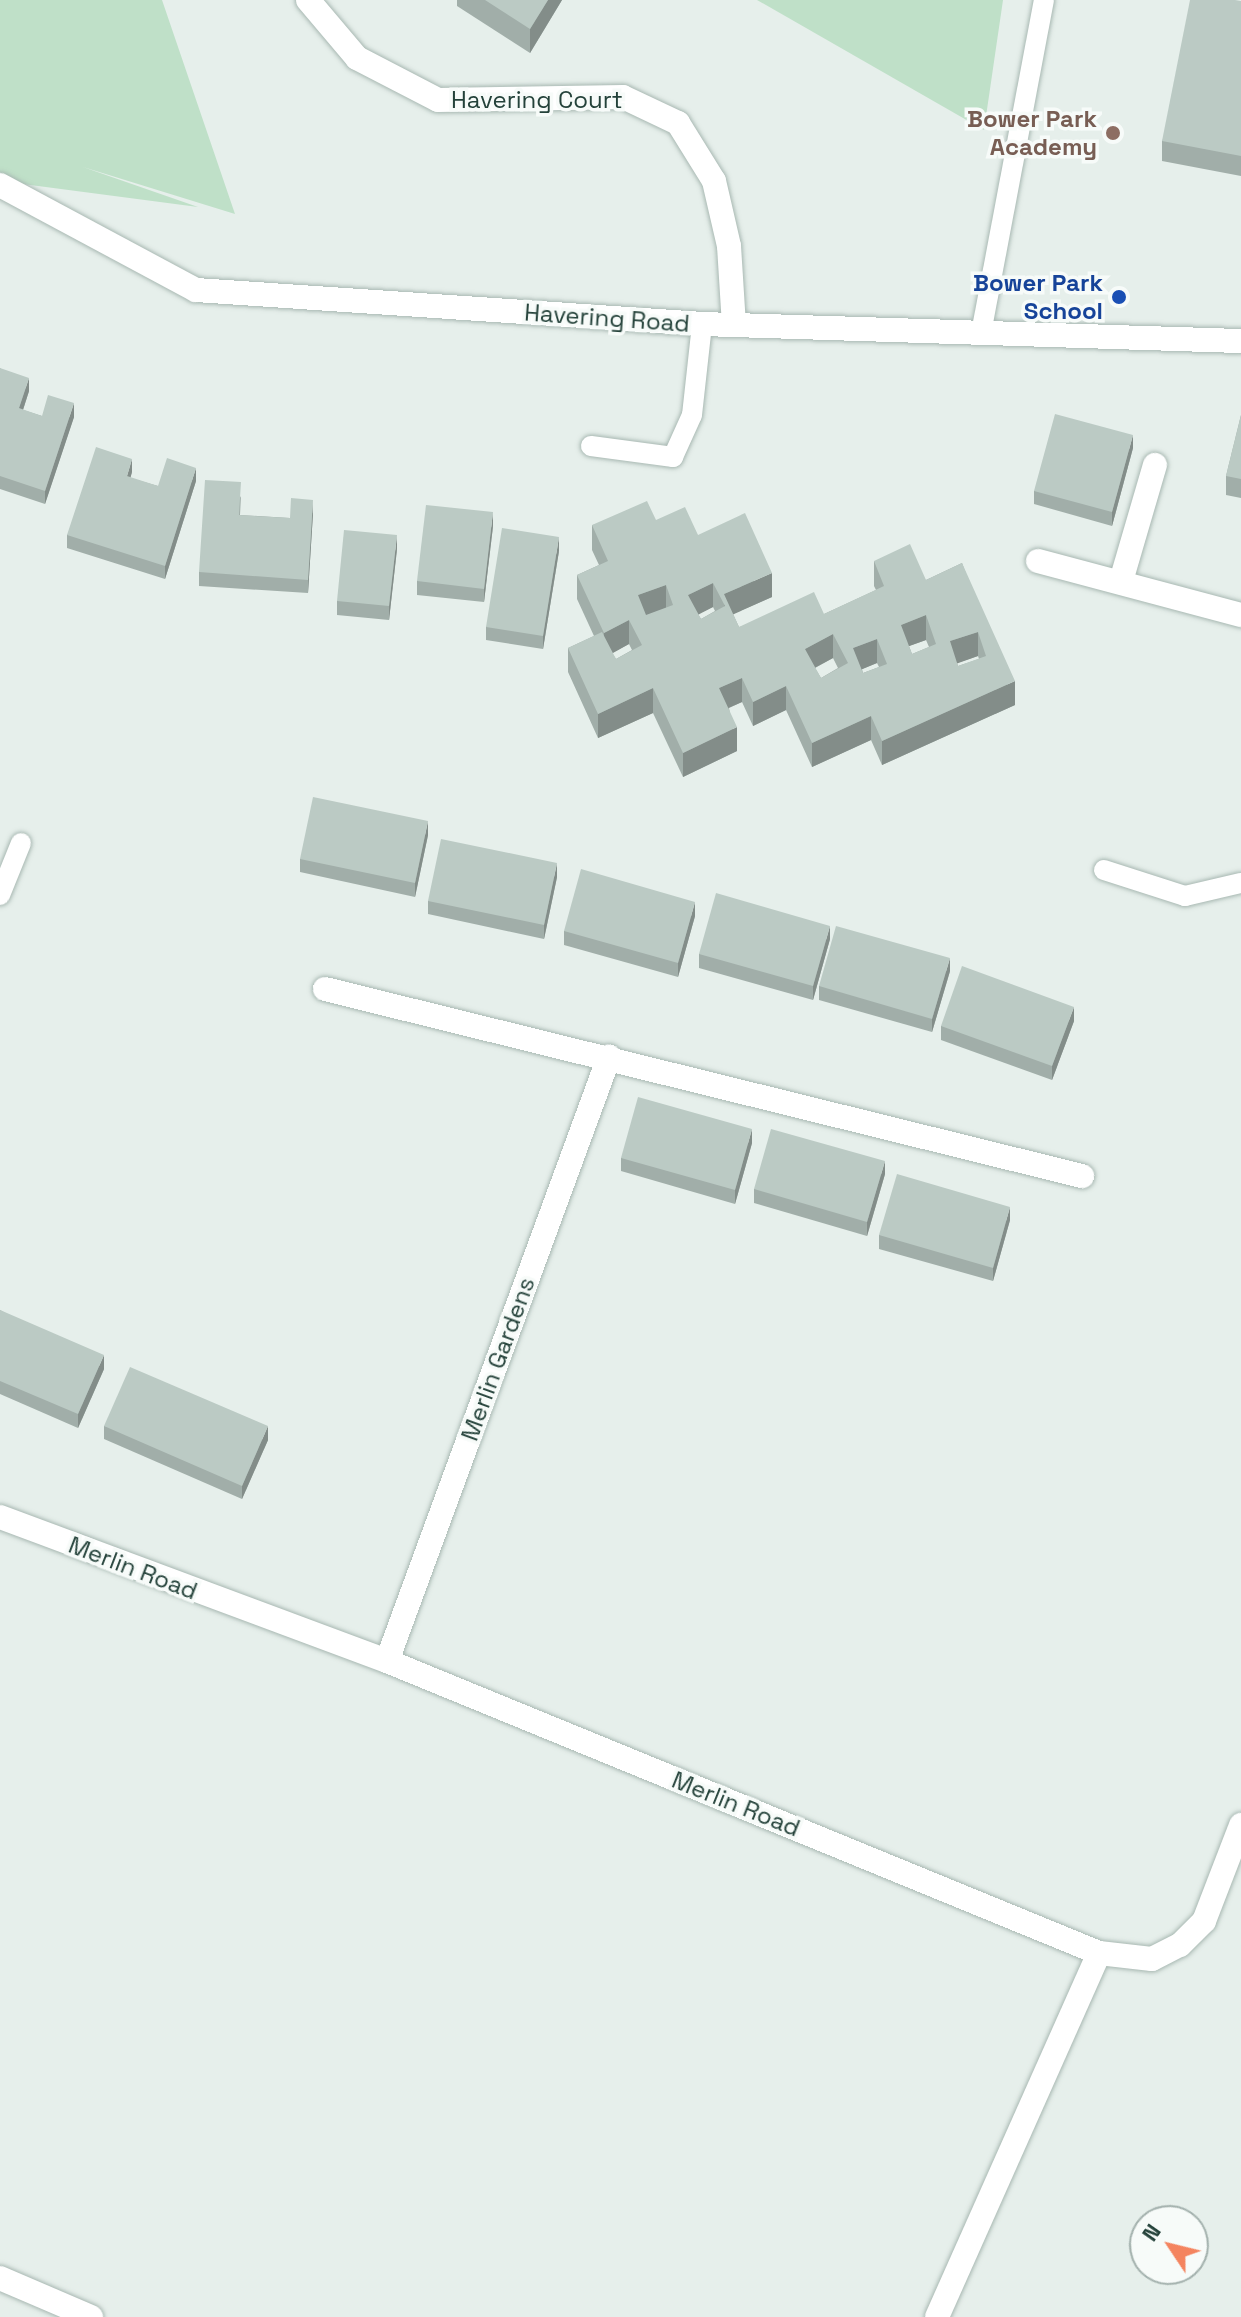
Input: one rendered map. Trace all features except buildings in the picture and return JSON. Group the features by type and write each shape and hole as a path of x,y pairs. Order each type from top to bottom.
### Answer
{"street":[{"name":"Havering Court","path":"308,0 357,58 438,100 623,97 678,123 714,181 729,246 734,325"},
{"name":"Havering Road","path":"0,185 196,290 702,324 982,328 1241,341"},
{"path":"1121,581 1155,465"},
{"path":"1038,561 1241,615"},
{"path":"325,989 1082,1176"},
{"name":"Merlin Gardens","path":"387,1661 609,1057"},
{"name":"Merlin Road","path":"0,1517 387,1661 1099,1953 1152,1959 1180,1945 1204,1921 1241,1825"},
{"path":"937,2317 1099,1953"},
{"path":"0,2278 91,2317"}],"lane":[{"path":"982,328 1044,0"},
{"path":"591,446 673,457 692,415 702,324"},
{"path":"0,895 21,843"},
{"path":"1104,870 1185,896 1241,883"}],"green space":[{"path":"0,0 162,0 235,214 83,167 198,207 0,181"},
{"path":"757,0 1003,0 984,130"}],"place":[{"name":"Bower Park Academy","path":"1113,133"},
{"name":"Bower Park School","path":"1119,297"}]}
